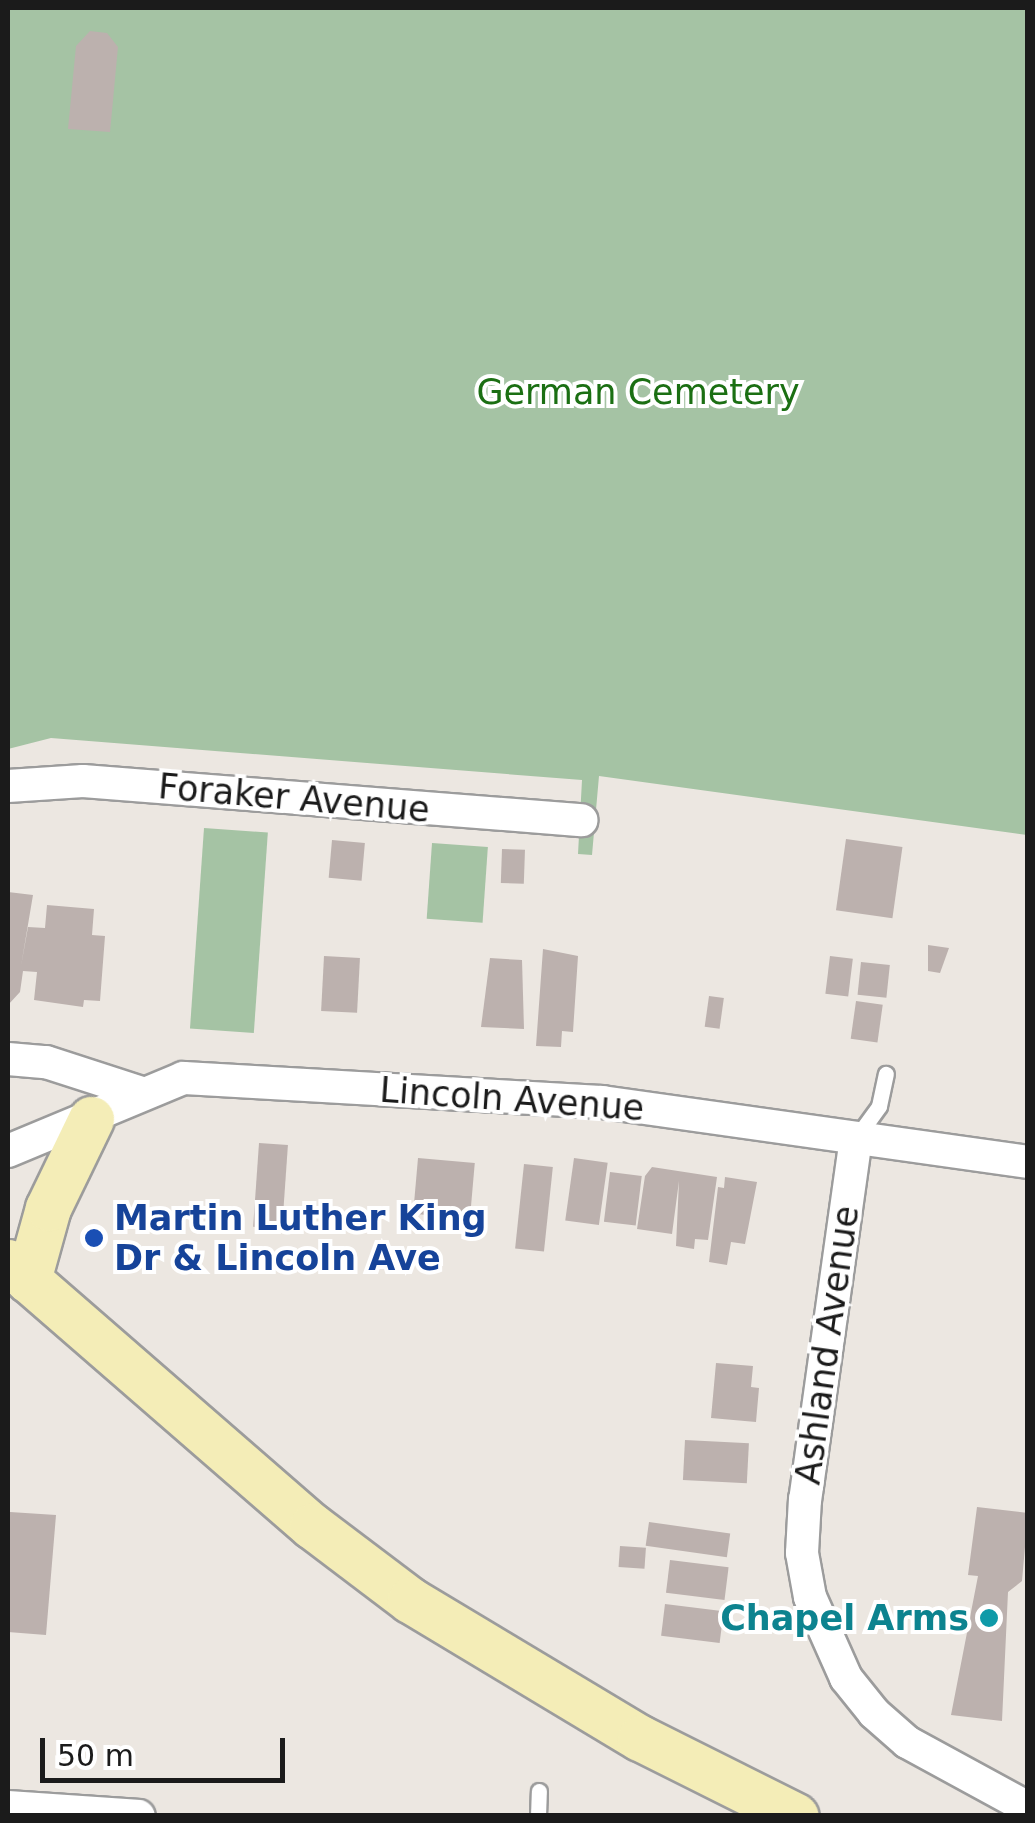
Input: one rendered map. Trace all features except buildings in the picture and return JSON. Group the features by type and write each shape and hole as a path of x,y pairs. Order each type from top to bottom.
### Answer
{"main road":[{"path":"91,1119 18,1271 241,1467 410,1600 624,1729 796,1816"}],"street":[{"name":"Foraker Avenue","path":"8,786 83,781 581,820"},
{"path":"8,1059 46,1062 139,1092"},
{"name":"Lincoln Avenue","path":"8,1151 91,1119 139,1092 183,1078 602,1102 1028,1162"},
{"name":"Ashland Avenue","path":"856,1138 802,1553 824,1639 874,1713 908,1742 1028,1808"},
{"path":"8,1807 139,1816"}],"lane":[{"path":"856,1138 879,1106 886,1074"},
{"path":"538,1816 539,1791"}],"green space":[{"name":"German Cemetery","path":"8,8 1027,8 1027,835 599,776 592,855 578,854 582,780 51,738 8,749"},
{"path":"204,828 268,832 254,1033 190,1029"},
{"path":"432,843 488,847 483,923 427,919"}],"place":[{"name":"Martin Luther King Dr & Lincoln Ave","path":"94,1238"},
{"name":"Chapel Arms","path":"989,1618"}]}
